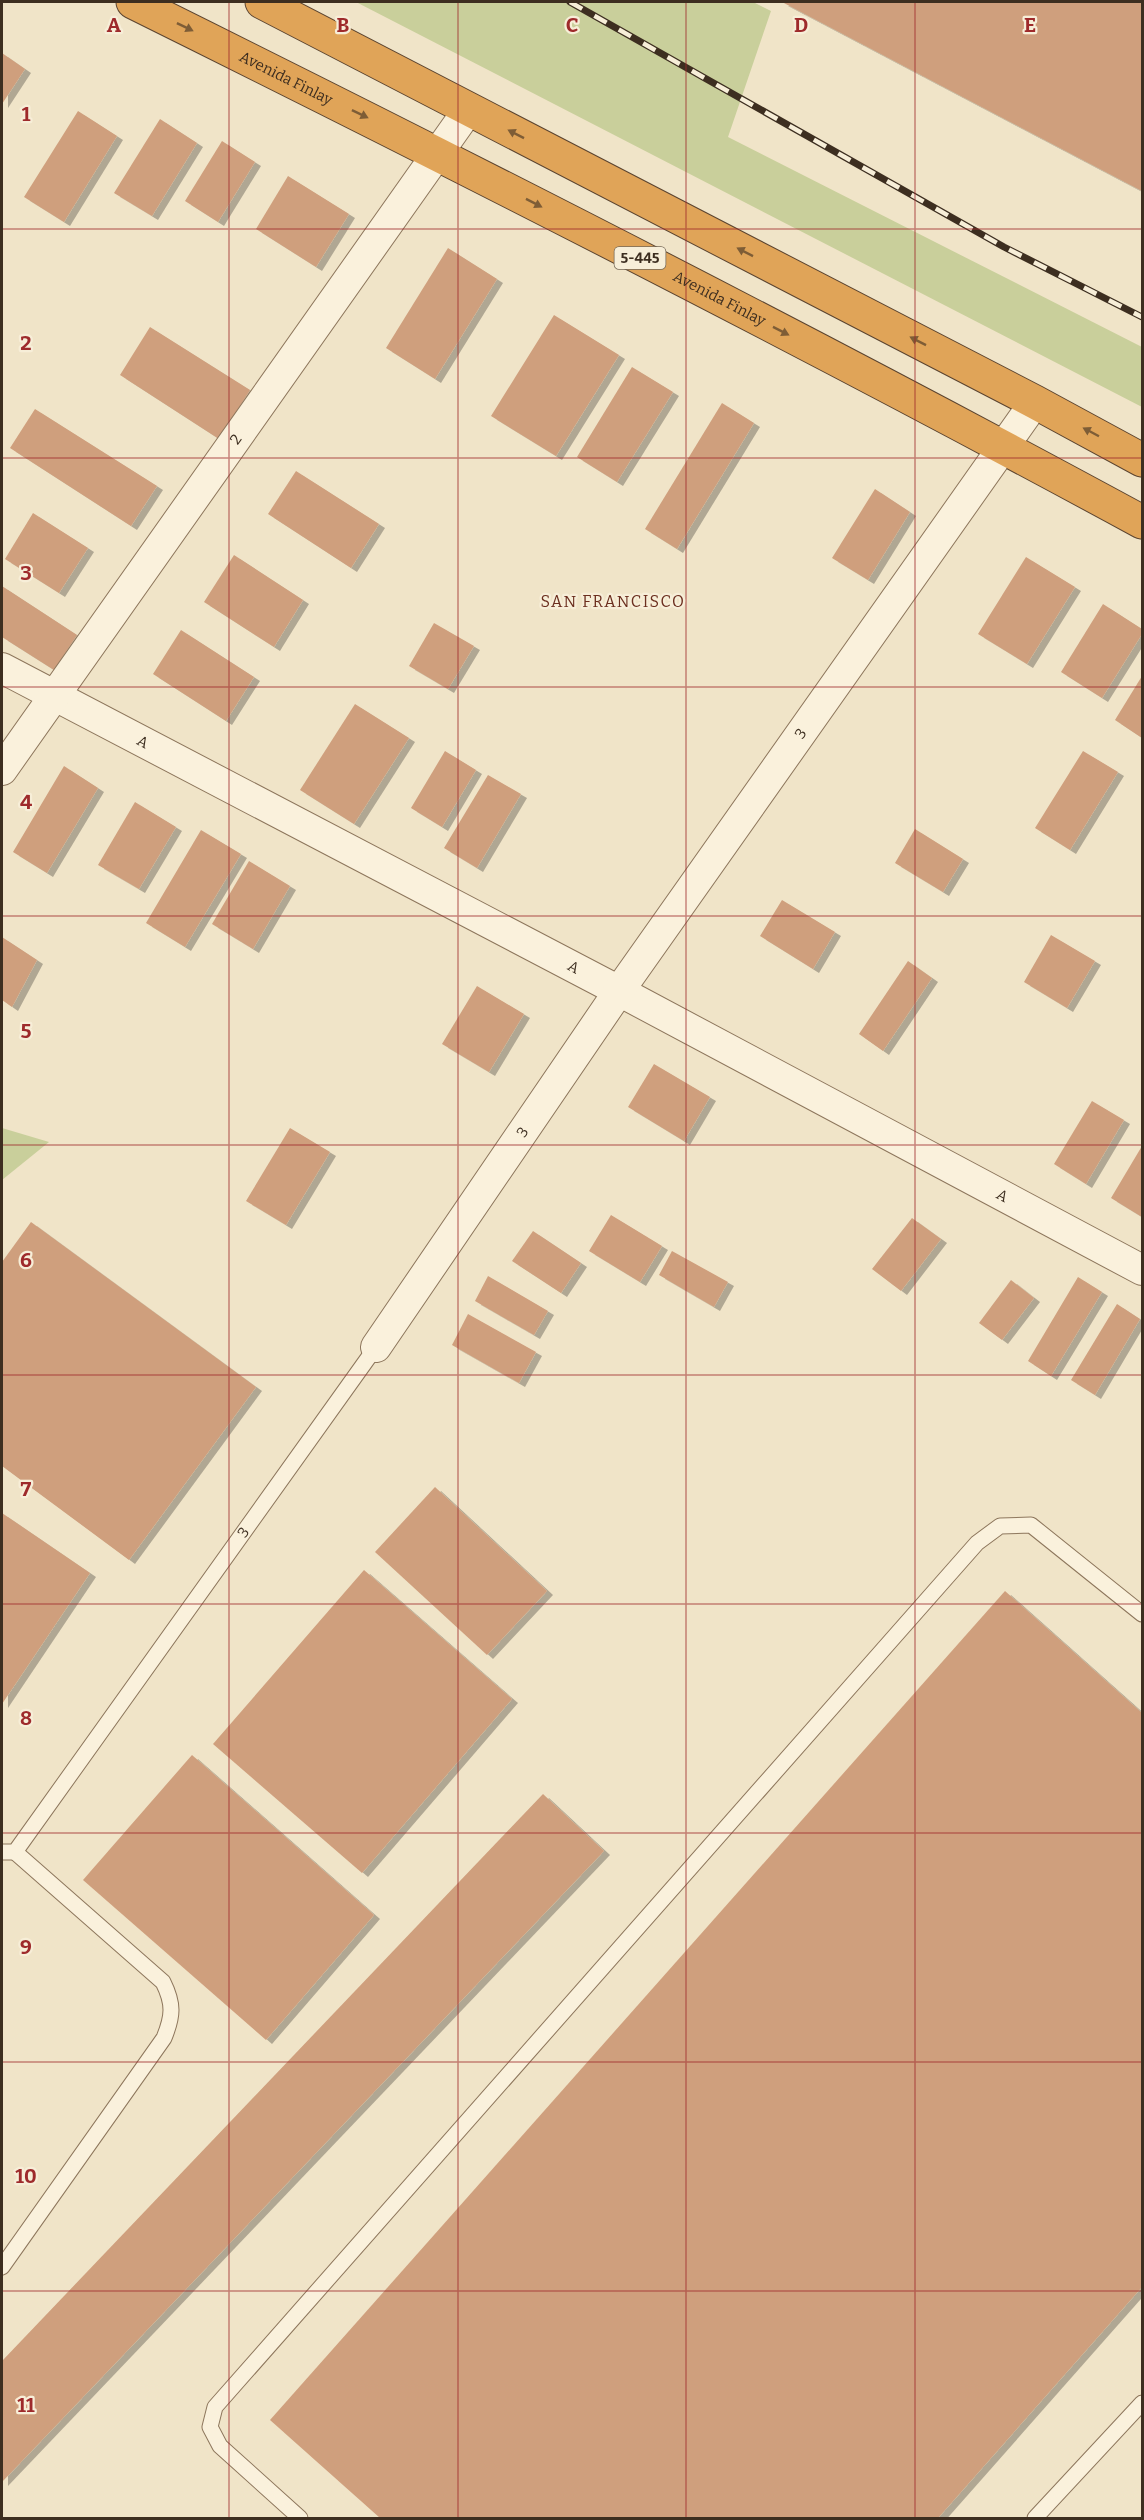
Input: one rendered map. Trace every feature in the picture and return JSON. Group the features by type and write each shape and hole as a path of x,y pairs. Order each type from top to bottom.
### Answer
{"highway":[{"name":"Avenida Finlay","path":"133,2 438,153 1005,447 1143,522"},
{"path":"262,2 1143,460"}],"street":[{"name":"2","path":"2,770 469,109"},
{"name":"3","path":"376,1347 619,992 1035,402"},
{"name":"A","path":"2,668 1143,1270"}],"lane":[{"name":"3","path":"8,1852 376,1347"},
{"path":"300,2518 220,2446 210,2427 215,2407 977,1543 1000,1526 1031,1525 1143,1614"},
{"path":"2,2266 164,2038 171,2020 169,1993 163,1982 8,1852"},
{"path":"1035,2518 1143,2403"}],"green space":[{"path":"356,2 753,2 771,11 728,137 1142,347 1142,407"},
{"path":"2,1128 49,1142 2,1180"}],"building":[{"path":"782,2 1142,2 1142,191"},
{"path":"2,53 25,69 2,104"},
{"path":"78,111 117,136 64,222 24,197"},
{"path":"160,119 197,143 152,216 114,193"},
{"path":"222,141 255,162 218,222 185,201"},
{"path":"288,176 349,214 316,267 256,229"},
{"path":"448,248 497,279 435,379 386,348"},
{"path":"554,315 619,355 556,456 491,416"},
{"path":"150,327 250,390 219,439 120,375"},
{"path":"632,367 673,392 617,482 577,457"},
{"path":"722,403 754,423 677,549 645,529"},
{"path":"35,409 157,486 131,526 10,448"},
{"path":"296,471 379,524 351,568 268,514"},
{"path":"875,489 910,512 868,580 832,558"},
{"path":"33,513 88,548 59,593 5,559"},
{"path":"234,555 303,600 274,647 204,602"},
{"path":"1026,557 1075,587 1027,664 978,634"},
{"path":"2,586 77,635 54,670 2,637"},
{"path":"1103,604 1142,629 1142,634 1102,698 1061,672"},
{"path":"434,623 474,646 448,689 409,666"},
{"path":"181,630 254,677 226,721 153,674"},
{"path":"1142,676 1142,738 1115,720"},
{"path":"355,704 409,738 354,824 300,790"},
{"path":"445,751 476,770 442,827 411,808"},
{"path":"1083,751 1118,772 1070,850 1035,828"},
{"path":"64,766 98,788 47,873 13,852"},
{"path":"488,775 521,794 477,868 444,848"},
{"path":"135,802 176,827 139,889 98,865"},
{"path":"915,829 963,859 943,892 895,863"},
{"path":"201,830 241,854 185,947 146,923"},
{"path":"249,861 290,886 253,949 212,924"},
{"path":"782,900 835,932 813,969 760,936"},
{"path":"1051,935 1095,961 1067,1008 1024,982"},
{"path":"2,937 37,960 12,1007 2,1000"},
{"path":"908,961 932,978 883,1051 859,1034"},
{"path":"477,986 524,1014 489,1072 442,1044"},
{"path":"654,1064 710,1097 684,1141 628,1107"},
{"path":"1092,1101 1124,1120 1086,1184 1054,1164"},
{"path":"290,1128 330,1152 286,1225 246,1201"},
{"path":"1142,1146 1142,1217 1111,1198"},
{"path":"611,1215 662,1246 640,1282 589,1251"},
{"path":"912,1218 941,1239 901,1291 872,1269"},
{"path":"31,1222 256,1387 129,1560 2,1466 2,1262"},
{"path":"533,1231 581,1263 561,1293 512,1261"},
{"path":"672,1251 728,1282 714,1307 659,1275"},
{"path":"488,1276 548,1311 534,1335 475,1301"},
{"path":"1078,1277 1102,1292 1051,1376 1028,1361"},
{"path":"1011,1280 1034,1298 1002,1340 979,1323"},
{"path":"1117,1304 1140,1319 1095,1395 1071,1380"},
{"path":"468,1314 536,1352 519,1383 452,1345"},
{"path":"435,1487 547,1591 487,1655 375,1552"},
{"path":"2,1513 90,1573 2,1704"},
{"path":"364,1570 512,1699 362,1873 213,1744"},
{"path":"1005,1591 1142,1713 1142,2287 938,2518 380,2518 270,2420"},
{"path":"192,1755 374,1915 266,2040 83,1880"},
{"path":"543,1794 604,1851 2,2482 2,2361"}],"railway":[{"path":"570,2 1004,247 1142,317"}],"district":[{"name":"SAN FRANCISCO","path":"613,601"}]}
